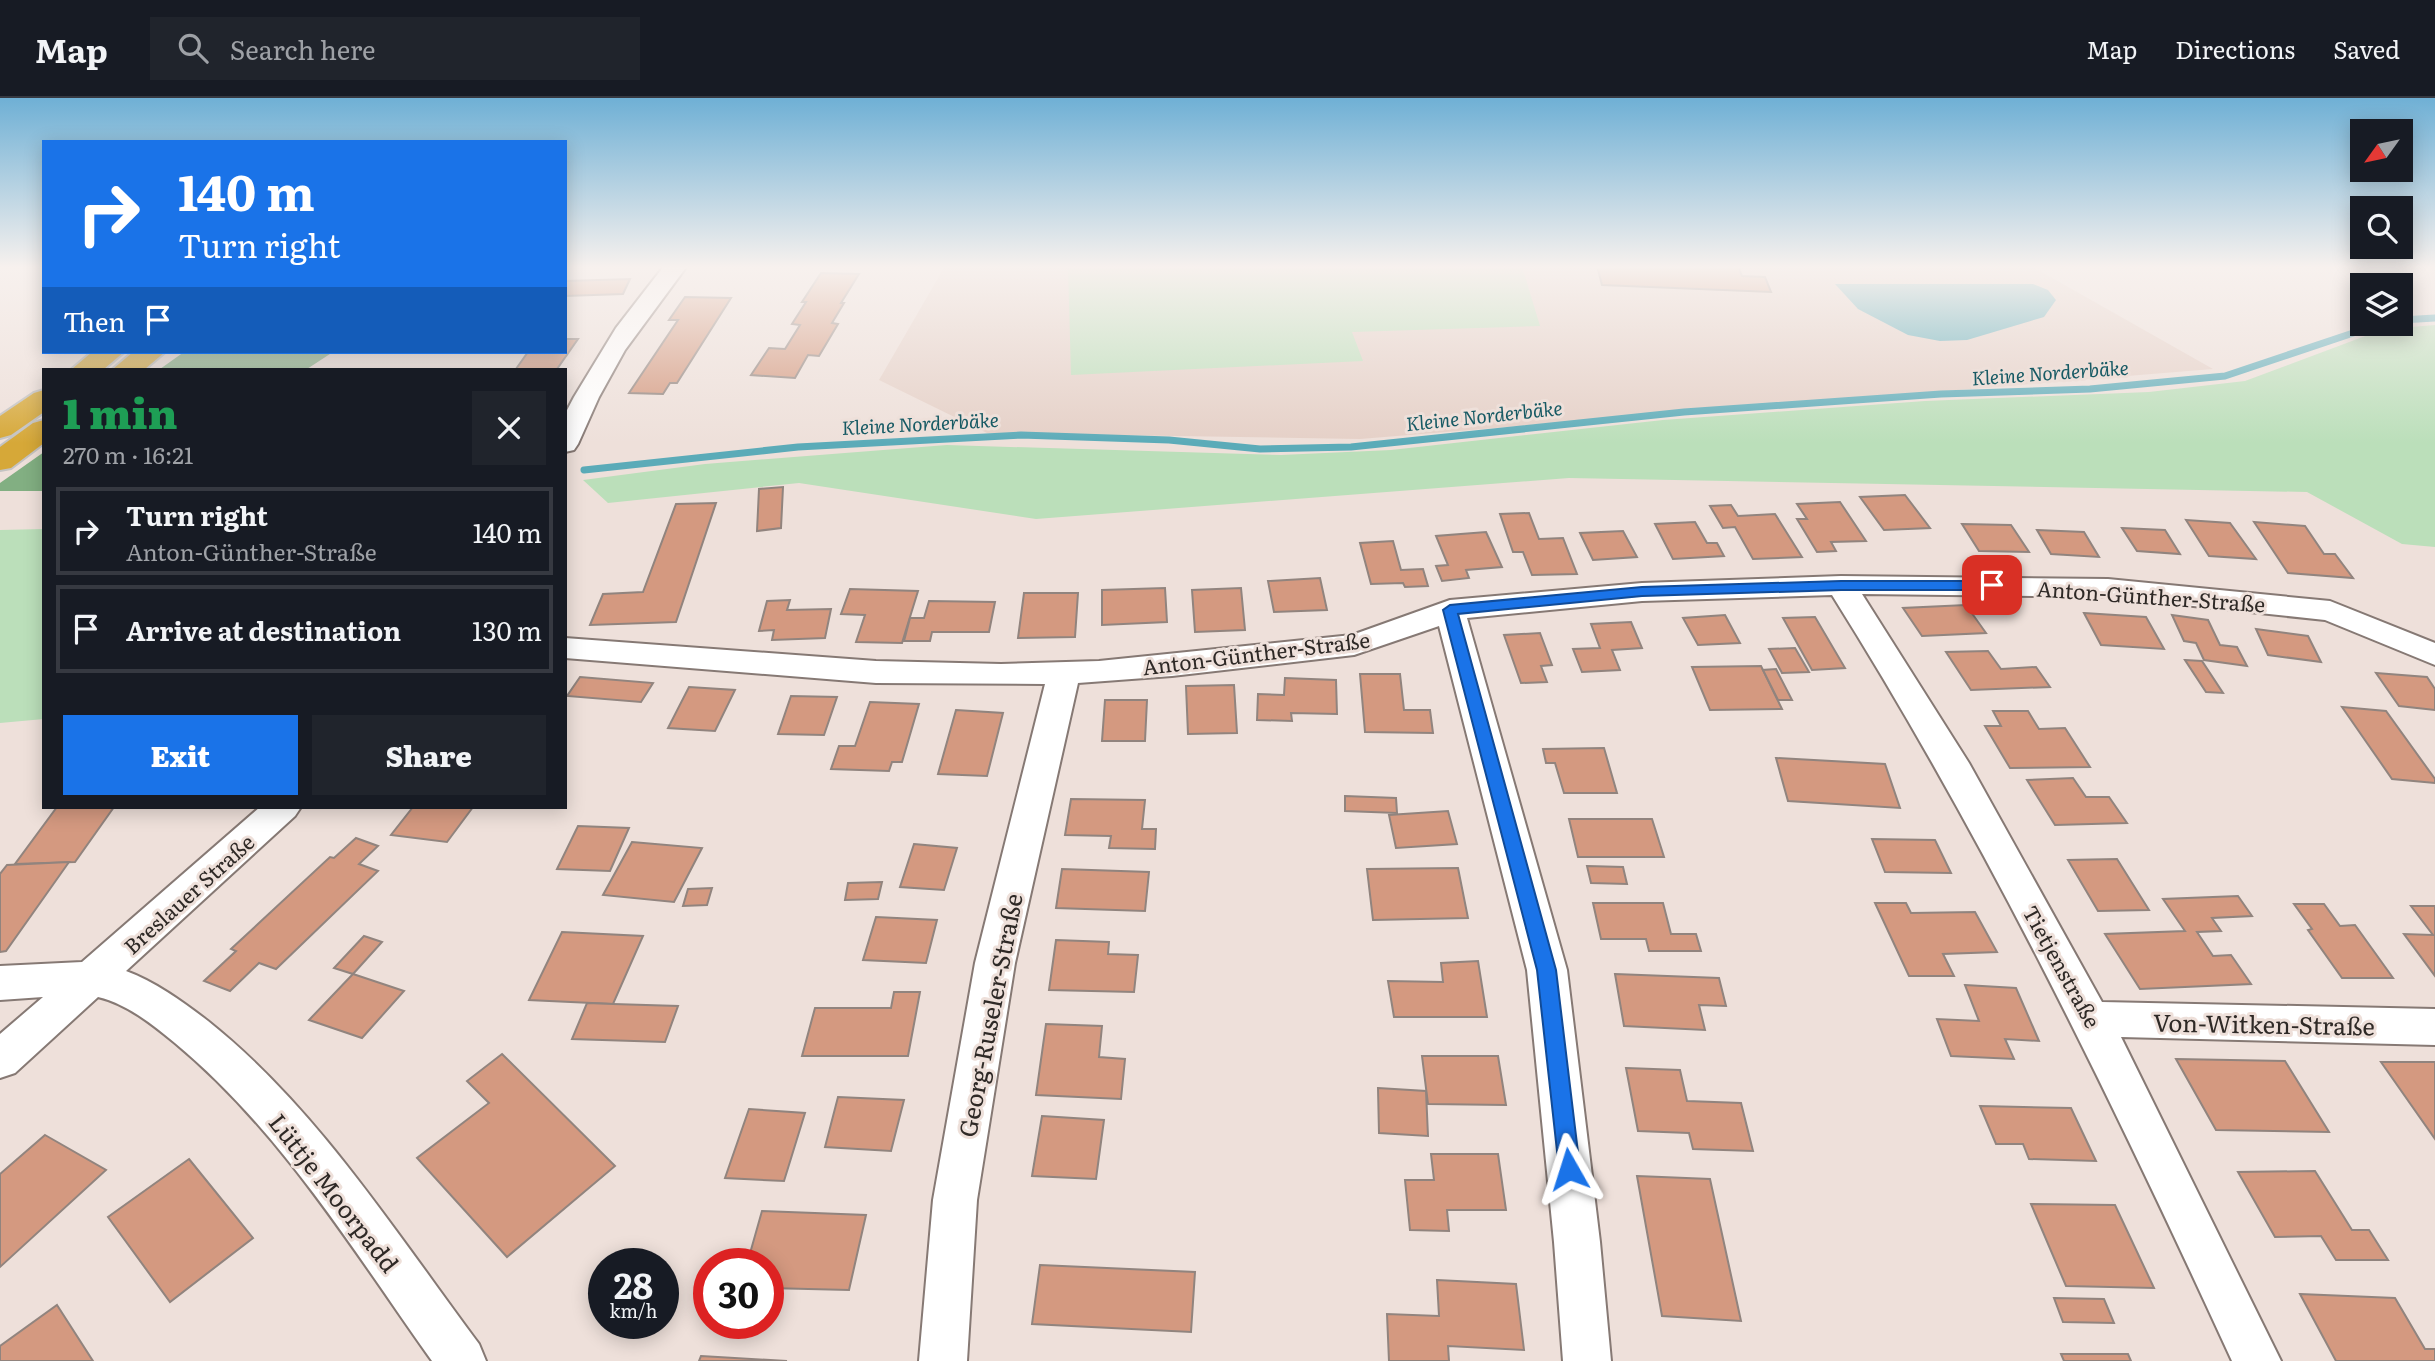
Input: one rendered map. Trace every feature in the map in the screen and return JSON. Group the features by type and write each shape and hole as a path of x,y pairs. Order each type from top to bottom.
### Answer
{"highway":[{"path":"87,368 107,354"},
{"path":"128,368 148,354"},
{"path":"0,429 42,400"},
{"path":"0,461 42,430"}],"street":[{"path":"567,439 598,377 632,325"},
{"name":"Anton-Günther-Straße","path":"567,648 790,668 958,674 1064,674 1354,645 1450,610 1642,592 1841,586 2108,588 2287,605 2330,611 2435,655"},
{"name":"Tietjenstraße","path":"1841,586 1944,748 2093,1018 2257,1361"},
{"path":"1450,610 1547,970 1577,1242 1587,1361"},
{"name":"Georg-Ruseler-Straße","path":"943,1361 955,1199 995,963 1064,674"},
{"name":"Breslauer Straße","path":"0,1060 280,809"},
{"name":"Lüttje Moorpadd","path":"0,984 93,979 147,1000 200,1037 285,1122 462,1361"},
{"name":"Von-Witken-Straße","path":"2093,1018 2435,1027"}],"shaded area":[{"path":"911,325 2135,325 2213,369 1360,439 987,433 879,380"}],"green space":[{"path":"1070,325 1540,326 1352,332 1363,361 1071,375"},
{"path":"2435,325 2435,547 2402,544 2307,492 1569,478 1036,519 799,483 608,503 583,480 705,464 947,445 1281,455 1391,450 1663,420 1925,401 2149,392 2245,381 2365,336 2413,336 2413,327"},
{"path":"181,354 330,354 309,368 161,368"},
{"path":"42,453 42,491 0,491 0,483"},
{"path":"42,529 42,719 0,723 0,530"}],"water":[{"path":"1889,325 2017,325 1967,340 1940,341 1908,335"}],"building":[{"path":"675,325 714,325 677,383 670,383 663,394 629,393"},
{"path":"800,325 837,325 819,356 808,355 795,378 751,375 769,348 785,349"},
{"path":"567,339 578,339 558,368 517,368 527,354 567,354"},
{"path":"783,487 781,528 757,531 759,489"},
{"path":"1905,495 1930,528 1884,530 1860,497"},
{"path":"1840,502 1866,541 1831,542 1836,551 1817,552 1797,519 1807,519 1797,504"},
{"path":"716,503 676,622 590,625 603,594 643,592 676,504"},
{"path":"1731,505 1738,516 1775,514 1802,557 1753,559 1735,527 1723,528 1710,506"},
{"path":"1529,513 1539,539 1563,538 1577,574 1532,575 1523,552 1513,552 1500,514"},
{"path":"2186,520 2230,523 2256,559 2209,556"},
{"path":"1695,522 1707,543 1717,543 1724,556 1673,559 1655,524"},
{"path":"2254,522 2305,526 2324,554 2335,554 2353,578 2288,573"},
{"path":"1962,524 2011,525 2029,552 1979,551"},
{"path":"2122,528 2165,530 2180,554 2137,551"},
{"path":"2037,530 2084,532 2099,557 2051,554"},
{"path":"1623,531 1637,557 1593,560 1580,533"},
{"path":"1486,532 1502,567 1466,570 1469,578 1442,581 1436,566 1448,565 1436,536"},
{"path":"1393,541 1401,570 1423,569 1428,586 1405,587 1403,583 1371,584 1360,543"},
{"path":"1320,578 1327,610 1274,612 1268,581"},
{"path":"1165,588 1167,622 1102,625 1102,590"},
{"path":"1241,588 1245,630 1195,632 1192,590"},
{"path":"850,589 918,591 902,643 856,642 865,615 841,614"},
{"path":"1024,593 1078,593 1075,637 1018,638"},
{"path":"790,600 787,610 831,609 825,638 772,640 774,630 759,631 767,601"},
{"path":"929,601 995,602 989,632 932,632 930,641 904,641 910,618 924,618"},
{"path":"1966,605 1986,633 1922,636 1903,608"},
{"path":"2084,613 2146,617 2164,649 2101,645"},
{"path":"1725,615 1740,643 1698,645 1683,618"},
{"path":"2172,615 2208,620 2220,645 2237,647 2247,666 2204,660 2196,643 2184,641"},
{"path":"1815,617 1845,668 1812,670 1783,618"},
{"path":"1631,622 1642,648 1612,650 1620,670 1582,672 1573,649 1600,648 1591,624"},
{"path":"2256,629 2308,636 2321,662 2268,655"},
{"path":"1540,633 1552,665 1541,666 1547,682 1521,683 1504,635"},
{"path":"1795,648 1809,672 1782,673 1769,649"},
{"path":"1988,651 2001,669 2036,667 2050,687 1971,690 1946,652"},
{"path":"2185,660 2202,661 2223,693 2206,692"},
{"path":"1761,666 1782,709 1710,710 1692,667"},
{"path":"1776,669 1792,700 1778,700 1763,670"},
{"path":"2376,673 2427,677 2435,689 2435,710 2399,706"},
{"path":"1360,674 1400,674 1404,710 1430,710 1433,733 1365,732"},
{"path":"580,677 653,683 641,702 567,696"},
{"path":"1285,678 1336,680 1337,714 1291,713 1292,721 1257,720 1258,694 1284,695"},
{"path":"1234,685 1237,733 1188,734 1186,686"},
{"path":"689,687 735,690 715,731 668,728"},
{"path":"791,696 837,697 824,735 778,734"},
{"path":"1105,700 1147,700 1145,741 1102,741"},
{"path":"870,702 919,704 902,762 892,762 889,771 831,769 839,746 855,746"},
{"path":"2342,707 2386,711 2435,779 2435,783 2392,779"},
{"path":"956,710 1003,713 987,776 938,774"},
{"path":"1993,711 2028,711 2039,729 2065,728 2090,767 2010,768 1985,726 2001,726"},
{"path":"1604,748 1617,793 1564,793 1555,763 1546,763 1543,749"},
{"path":"1776,758 1885,764 1900,808 1788,801"},
{"path":"2073,778 2086,797 2109,797 2127,823 2055,825 2027,780"},
{"path":"1345,796 1396,798 1397,813 1345,811"},
{"path":"1071,799 1145,800 1142,829 1156,829 1155,849 1109,848 1111,836 1065,835"},
{"path":"56,809 113,809 75,862 15,864"},
{"path":"411,809 472,809 447,842 391,835"},
{"path":"1448,811 1457,844 1396,848 1389,815"},
{"path":"1569,819 1652,819 1664,857 1578,857"},
{"path":"578,826 629,828 610,871 557,869"},
{"path":"356,838 378,846 359,864 378,871 276,969 259,963 230,991 204,981 236,951 231,949 330,857 334,858"},
{"path":"1872,839 1935,840 1951,873 1885,872"},
{"path":"632,842 702,848 674,902 603,895"},
{"path":"914,844 957,848 944,890 900,887"},
{"path":"2117,859 2149,910 2098,911 2068,860"},
{"path":"69,862 6,951 0,952 0,874 7,865"},
{"path":"1587,866 1623,867 1627,884 1591,883"},
{"path":"1458,868 1468,918 1373,920 1367,869"},
{"path":"1062,869 1149,872 1145,911 1056,908"},
{"path":"882,882 878,899 845,900 848,883"},
{"path":"712,888 707,905 683,906 688,889"},
{"path":"2238,896 2252,916 2212,918 2221,931 2197,932 2213,956 2231,955 2251,984 2140,989 2105,934 2185,931 2163,899"},
{"path":"1593,903 1663,903 1671,934 1696,934 1701,951 1649,951 1646,939 1601,939"},
{"path":"1875,903 1906,903 1911,913 1975,912 1997,952 1943,954 1954,976 1909,976"},
{"path":"2294,904 2324,904 2340,926 2355,925 2393,978 2342,978 2308,930 2312,929"},
{"path":"2411,906 2435,906 2435,976 2404,934 2433,935"},
{"path":"876,917 937,920 926,963 863,960"},
{"path":"562,932 643,936 613,1004 529,1000"},
{"path":"364,936 382,942 353,974 334,968"},
{"path":"1056,940 1109,942 1108,954 1138,955 1134,992 1049,990"},
{"path":"1478,961 1487,1017 1394,1017 1388,981 1443,982 1441,963"},
{"path":"353,974 404,991 362,1038 309,1020"},
{"path":"1615,974 1719,978 1726,1006 1699,1005 1705,1030 1624,1026"},
{"path":"1965,985 2016,988 2039,1041 2005,1039 2014,1059 1951,1056 1937,1019 1979,1021"},
{"path":"894,992 920,992 908,1056 802,1056 815,1008 891,1008"},
{"path":"587,1003 678,1006 665,1042 572,1039"},
{"path":"1046,1024 1102,1026 1099,1057 1125,1059 1121,1099 1036,1095"},
{"path":"502,1054 615,1166 507,1257 417,1158 489,1103 467,1081"},
{"path":"1422,1056 1498,1056 1506,1105 1428,1104"},
{"path":"2176,1059 2285,1061 2329,1132 2216,1130"},
{"path":"2381,1062 2435,1062 2435,1139"},
{"path":"1626,1068 1680,1070 1687,1101 1741,1103 1753,1151 1693,1149 1689,1133 1638,1131"},
{"path":"1378,1088 1426,1091 1428,1136 1379,1133"},
{"path":"838,1097 904,1100 891,1151 825,1147"},
{"path":"1980,1106 2071,1108 2096,1161 2029,1159 2023,1144 1996,1144"},
{"path":"749,1109 805,1113 784,1181 725,1178"},
{"path":"1042,1116 1104,1120 1096,1179 1032,1176"},
{"path":"45,1135 106,1170 0,1267 0,1174"},
{"path":"1431,1154 1498,1154 1506,1210 1447,1210 1449,1231 1410,1230 1405,1180 1434,1180"},
{"path":"189,1159 253,1238 170,1302 108,1217"},
{"path":"2315,1171 2352,1230 2369,1230 2388,1260 2336,1260 2321,1236 2275,1237 2238,1172"},
{"path":"1637,1176 1710,1179 1741,1321 1662,1316"},
{"path":"2031,1204 2115,1205 2154,1288 2066,1286"},
{"path":"762,1211 866,1215 849,1290 784,1288 784,1248 752,1248"},
{"path":"1040,1265 1195,1272 1191,1332 1032,1324"},
{"path":"1437,1280 1516,1284 1524,1350 1448,1346 1449,1361 1389,1361 1387,1314 1439,1316"},
{"path":"2300,1294 2395,1298 2425,1349 2435,1349 2435,1361 2336,1361"},
{"path":"2054,1298 2104,1299 2114,1323 2063,1322"},
{"path":"57,1305 93,1361 0,1361 0,1346"},
{"path":"2061,1354 2128,1354 2131,1361 2064,1361"},
{"path":"701,1356 787,1361 699,1361"}],"waterway":[{"name":"Kleine Norderbäke","path":"584,470 798,447 1021,435 1169,440 1260,449 1351,447 1684,412 1941,394 2090,389 2225,376 2350,334"}],"route":[{"path":"1569,1169 1547,970 1450,610 1642,592 1992,585"}]}
